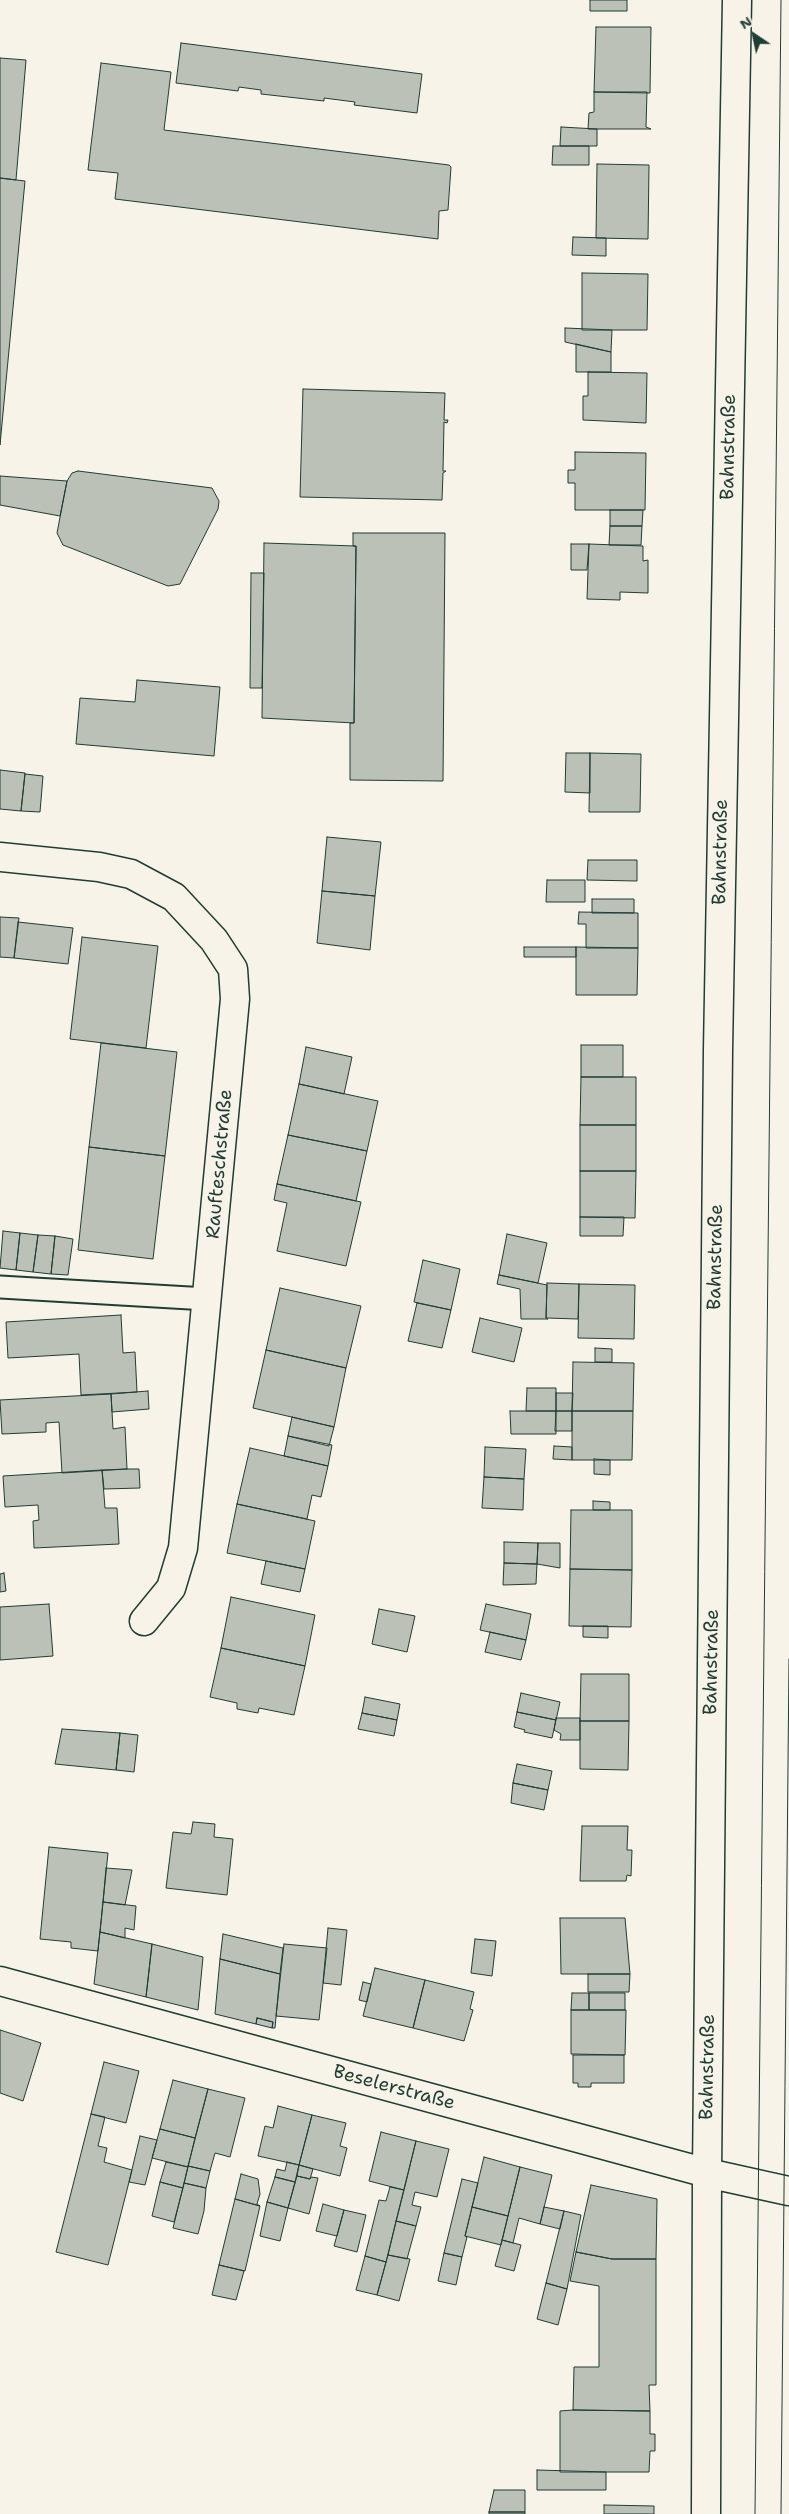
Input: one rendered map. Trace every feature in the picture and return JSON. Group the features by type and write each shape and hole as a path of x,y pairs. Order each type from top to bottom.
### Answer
{"street":[{"name":"Bahnstraße","path":"706,2514 706,2173 718,1050 738,0"},
{"name":"Raufteschstraße","path":"0,857 99,867 131,874 174,897 214,940 232,968 235,999 183,1548 171,1588 144,1621"},
{"name":"Beselerstraße","path":"0,1982 706,2173 789,2191"}],"lane":[{"path":"0,1287 207,1299"}],"building":[{"path":"590,0 627,0 627,11 590,11"},
{"path":"596,27 651,27 650,93 594,92"},
{"path":"181,43 422,74 417,113 354,105 355,102 324,98 324,101 261,94 261,90 239,87 238,91 176,83"},
{"path":"0,58 26,60 16,180 0,178"},
{"path":"101,63 171,72 164,130 449,165 451,167 448,210 439,211 438,239 115,199 118,173 88,170"},
{"path":"594,92 647,92 646,127 651,129 588,129 589,113 594,112"},
{"path":"561,127 597,129 597,146 560,146"},
{"path":"553,146 589,146 589,165 552,165"},
{"path":"597,164 649,165 648,239 596,238"},
{"path":"0,178 25,181 0,445"},
{"path":"573,237 606,238 606,256 572,255"},
{"path":"582,273 648,274 647,330 582,330"},
{"path":"565,328 612,330 611,352 565,342"},
{"path":"576,344 611,352 611,372 576,372"},
{"path":"588,372 647,373 646,423 583,420 583,396 588,396"},
{"path":"303,389 445,393 444,420 448,420 447,423 444,422 443,471 446,471 443,473 442,500 300,497"},
{"path":"575,452 646,453 645,510 575,510 575,483 568,483 568,470 575,470"},
{"path":"78,471 212,488 219,501 218,509 180,584 168,586 63,545 57,533 67,481 72,473"},
{"path":"0,476 67,481 60,516 0,505"},
{"path":"610,510 643,510 642,526 610,526"},
{"path":"610,526 642,526 641,545 609,545"},
{"path":"353,533 445,533 443,781 350,780 350,723 354,723 356,546 353,546"},
{"path":"264,543 356,546 354,723 262,718"},
{"path":"571,544 589,544 587,570 571,570"},
{"path":"589,544 643,546 643,561 648,560 648,593 620,592 620,600 587,599"},
{"path":"251,573 264,573 262,688 250,688"},
{"path":"137,680 220,687 214,756 76,744 80,698 135,702"},
{"path":"566,753 590,753 590,793 565,792"},
{"path":"590,753 641,754 640,812 589,812"},
{"path":"0,770 25,773 21,811 0,809"},
{"path":"25,774 43,776 40,812 21,811"},
{"path":"327,837 381,842 375,896 322,891"},
{"path":"588,860 637,860 637,881 587,880"},
{"path":"547,880 585,880 585,902 546,902"},
{"path":"322,891 375,896 370,950 317,943"},
{"path":"592,899 634,899 634,913 592,913"},
{"path":"579,912 638,913 638,948 586,948 586,924 578,924"},
{"path":"0,917 19,918 14,958 0,957"},
{"path":"18,922 73,928 68,964 14,958"},
{"path":"82,937 158,946 146,1048 70,1039"},
{"path":"524,947 576,947 576,957 524,957"},
{"path":"576,947 638,948 637,995 576,995"},
{"path":"101,1043 177,1052 165,1156 89,1147"},
{"path":"581,1045 623,1045 623,1077 581,1077"},
{"path":"306,1047 352,1057 344,1094 299,1084"},
{"path":"581,1077 636,1077 636,1125 580,1125"},
{"path":"299,1084 378,1101 367,1151 288,1135"},
{"path":"580,1125 636,1125 636,1171 580,1171"},
{"path":"288,1135 367,1151 356,1201 277,1184"},
{"path":"89,1147 165,1156 153,1259 78,1250"},
{"path":"580,1171 636,1171 635,1218 580,1217"},
{"path":"277,1184 361,1202 346,1266 277,1251 287,1203 274,1200"},
{"path":"580,1217 624,1217 623,1236 580,1236"},
{"path":"3,1231 20,1233 16,1270 0,1268"},
{"path":"20,1233 38,1235 33,1272 16,1270"},
{"path":"507,1234 547,1243 538,1283 499,1275"},
{"path":"38,1235 55,1236 51,1274 33,1272"},
{"path":"55,1236 73,1239 68,1275 51,1274"},
{"path":"423,1260 460,1269 451,1310 414,1302"},
{"path":"499,1275 547,1285 546,1318 548,1319 521,1319 520,1289 497,1284"},
{"path":"547,1283 579,1284 578,1319 546,1318"},
{"path":"579,1284 635,1285 634,1339 578,1338"},
{"path":"280,1288 361,1306 346,1368 266,1350"},
{"path":"417,1303 451,1310 442,1348 408,1341"},
{"path":"121,1315 123,1353 135,1352 137,1392 81,1395 79,1354 8,1358 6,1322"},
{"path":"480,1318 522,1328 514,1362 472,1352"},
{"path":"595,1348 612,1349 612,1362 595,1362"},
{"path":"266,1350 346,1368 334,1427 253,1408"},
{"path":"573,1362 634,1363 633,1411 572,1411"},
{"path":"527,1388 556,1388 556,1411 526,1411"},
{"path":"148,1391 149,1409 112,1412 111,1394"},
{"path":"556,1393 573,1393 572,1411 556,1411"},
{"path":"111,1394 113,1429 125,1427 127,1469 62,1473 59,1422 46,1423 46,1432 2,1434 0,1400"},
{"path":"510,1411 556,1411 556,1434 511,1434"},
{"path":"556,1411 572,1411 572,1431 555,1431"},
{"path":"572,1411 633,1411 632,1460 572,1460"},
{"path":"292,1417 334,1427 329,1446 288,1436"},
{"path":"288,1436 332,1445 328,1466 284,1456"},
{"path":"554,1446 572,1447 572,1460 553,1459"},
{"path":"485,1447 526,1449 524,1479 484,1477"},
{"path":"250,1448 328,1466 321,1497 312,1495 307,1519 237,1504"},
{"path":"594,1459 610,1460 610,1475 594,1474"},
{"path":"139,1469 140,1488 104,1489 102,1470"},
{"path":"102,1470 105,1508 117,1508 119,1544 34,1548 33,1521 39,1520 38,1505 5,1507 3,1476"},
{"path":"484,1477 524,1479 523,1510 482,1508"},
{"path":"593,1501 610,1502 610,1510 593,1510"},
{"path":"237,1504 315,1521 305,1569 227,1553"},
{"path":"571,1510 632,1510 632,1570 570,1569"},
{"path":"504,1542 538,1543 537,1564 504,1563"},
{"path":"538,1543 560,1543 560,1568 537,1564"},
{"path":"266,1561 305,1569 300,1592 261,1584"},
{"path":"504,1563 537,1564 536,1584 503,1585"},
{"path":"570,1569 632,1570 631,1627 569,1626"},
{"path":"4,1573 6,1591 0,1592 0,1574"},
{"path":"231,1597 315,1615 305,1666 221,1648"},
{"path":"49,1604 53,1656 0,1660 0,1607"},
{"path":"486,1604 531,1614 526,1640 480,1630"},
{"path":"379,1609 415,1616 407,1652 372,1644"},
{"path":"583,1626 608,1626 608,1638 583,1637"},
{"path":"490,1632 526,1640 521,1660 485,1652"},
{"path":"221,1648 305,1666 294,1715 259,1708 258,1713 237,1709 237,1703 210,1697"},
{"path":"581,1674 629,1674 629,1721 580,1721"},
{"path":"521,1693 560,1702 556,1720 517,1712"},
{"path":"365,1697 400,1704 397,1720 362,1713"},
{"path":"517,1712 556,1720 552,1738 524,1732 525,1730 514,1727"},
{"path":"362,1713 397,1720 394,1736 358,1729"},
{"path":"556,1718 580,1718 580,1740 560,1740 561,1734 554,1730"},
{"path":"580,1721 629,1721 628,1770 580,1769"},
{"path":"62,1729 120,1733 116,1770 55,1764"},
{"path":"120,1733 138,1735 134,1772 116,1770"},
{"path":"517,1764 552,1771 548,1790 513,1783"},
{"path":"513,1783 548,1790 544,1810 511,1803"},
{"path":"193,1822 215,1824 214,1837 233,1839 227,1895 166,1888 173,1832 191,1834"},
{"path":"582,1826 628,1826 627,1850 632,1850 631,1876 627,1875 626,1881 580,1881"},
{"path":"49,1847 108,1853 98,1951 71,1948 71,1942 40,1939"},
{"path":"106,1868 132,1870 125,1905 103,1902"},
{"path":"103,1902 136,1906 134,1930 125,1928 125,1938 100,1932"},
{"path":"560,1918 625,1918 630,1974 561,1974"},
{"path":"328,1928 347,1930 341,1985 323,1983"},
{"path":"100,1932 152,1944 146,1997 94,1984"},
{"path":"223,1934 283,1948 280,1974 220,1959"},
{"path":"475,1939 496,1941 492,1976 471,1973"},
{"path":"152,1944 203,1957 198,2010 146,1997"},
{"path":"284,1944 327,1948 319,2020 276,2016"},
{"path":"220,1959 280,1974 275,2028 272,2028 273,2022 257,2018 256,2024 215,2014"},
{"path":"375,1968 425,1980 413,2028 363,2016"},
{"path":"588,1974 630,1974 629,1992 588,1992"},
{"path":"425,1980 474,1992 470,2009 473,2010 464,2041 413,2028"},
{"path":"363,1982 371,1984 367,2002 359,2000"},
{"path":"572,1993 589,1993 589,2010 571,2010"},
{"path":"589,1993 625,1993 625,2010 589,2010"},
{"path":"571,2010 626,2010 625,2055 571,2054"},
{"path":"257,2018 273,2022 272,2028 256,2024"},
{"path":"0,2030 41,2043 23,2101 0,2093"},
{"path":"573,2055 624,2055 624,2083 591,2083 591,2087 578,2087 578,2083 573,2083"},
{"path":"104,2062 139,2071 126,2123 91,2114"},
{"path":"173,2080 208,2089 195,2138 160,2129"},
{"path":"208,2089 245,2098 230,2157 215,2153 210,2171 188,2166"},
{"path":"278,2106 312,2115 299,2165 258,2156 265,2126 273,2128"},
{"path":"91,2114 105,2117 98,2146 107,2148 104,2162 132,2170 108,2265 56,2252"},
{"path":"312,2115 346,2123 340,2146 347,2148 340,2176 299,2165"},
{"path":"160,2129 195,2138 188,2167 152,2158"},
{"path":"381,2132 416,2141 404,2190 369,2181"},
{"path":"140,2136 157,2140 145,2185 129,2182"},
{"path":"416,2141 449,2149 437,2197 415,2192 412,2205 421,2207 416,2226 396,2221"},
{"path":"484,2157 520,2167 508,2216 472,2207"},
{"path":"166,2162 188,2167 183,2188 160,2182"},
{"path":"287,2162 299,2165 295,2182 275,2177 277,2169 285,2171"},
{"path":"299,2165 313,2169 310,2179 297,2176"},
{"path":"188,2166 210,2171 206,2188 184,2183"},
{"path":"520,2167 552,2175 540,2224 519,2218 513,2243 502,2240"},
{"path":"241,2174 258,2179 260,2194 257,2204 260,2206 235,2199"},
{"path":"297,2176 310,2179 311,2177 318,2178 309,2214 288,2208"},
{"path":"275,2177 295,2182 288,2208 267,2202"},
{"path":"462,2179 478,2183 465,2236 467,2237 462,2257 444,2253"},
{"path":"160,2182 183,2188 174,2222 152,2216"},
{"path":"184,2183 206,2188 204,2211 198,2234 173,2228"},
{"path":"591,2185 657,2199 656,2259 612,2259 576,2252"},
{"path":"390,2187 404,2190 386,2262 365,2256 379,2200 386,2201"},
{"path":"235,2199 260,2206 245,2271 219,2265"},
{"path":"267,2202 288,2208 280,2241 260,2236"},
{"path":"323,2204 344,2210 337,2236 316,2231"},
{"path":"472,2207 508,2216 501,2245 465,2236"},
{"path":"544,2207 564,2211 560,2229 540,2224"},
{"path":"344,2210 366,2215 357,2252 334,2246"},
{"path":"564,2211 581,2215 567,2289 546,2283"},
{"path":"396,2221 416,2226 407,2259 388,2255"},
{"path":"502,2240 521,2245 514,2271 495,2266"},
{"path":"576,2252 612,2259 656,2259 656,2385 649,2385 650,2411 573,2410 574,2367 599,2367 599,2286 570,2281"},
{"path":"444,2253 462,2257 456,2285 438,2281"},
{"path":"388,2255 410,2259 399,2301 377,2295"},
{"path":"365,2256 386,2262 377,2295 356,2290"},
{"path":"219,2265 244,2271 236,2300 212,2295"},
{"path":"546,2283 567,2289 558,2325 537,2319"},
{"path":"560,2411 650,2411 650,2434 655,2434 655,2451 650,2451 649,2472 560,2472"},
{"path":"537,2470 606,2472 606,2490 537,2490"},
{"path":"494,2490 525,2490 525,2512 489,2512"},
{"path":"604,2505 654,2506 654,2514 604,2514"},
{"path":"489,2512 525,2512 525,2514 489,2514"}],"tram line":[{"path":"755,2514 781,0"},
{"path":"781,2514 789,1659"}]}
